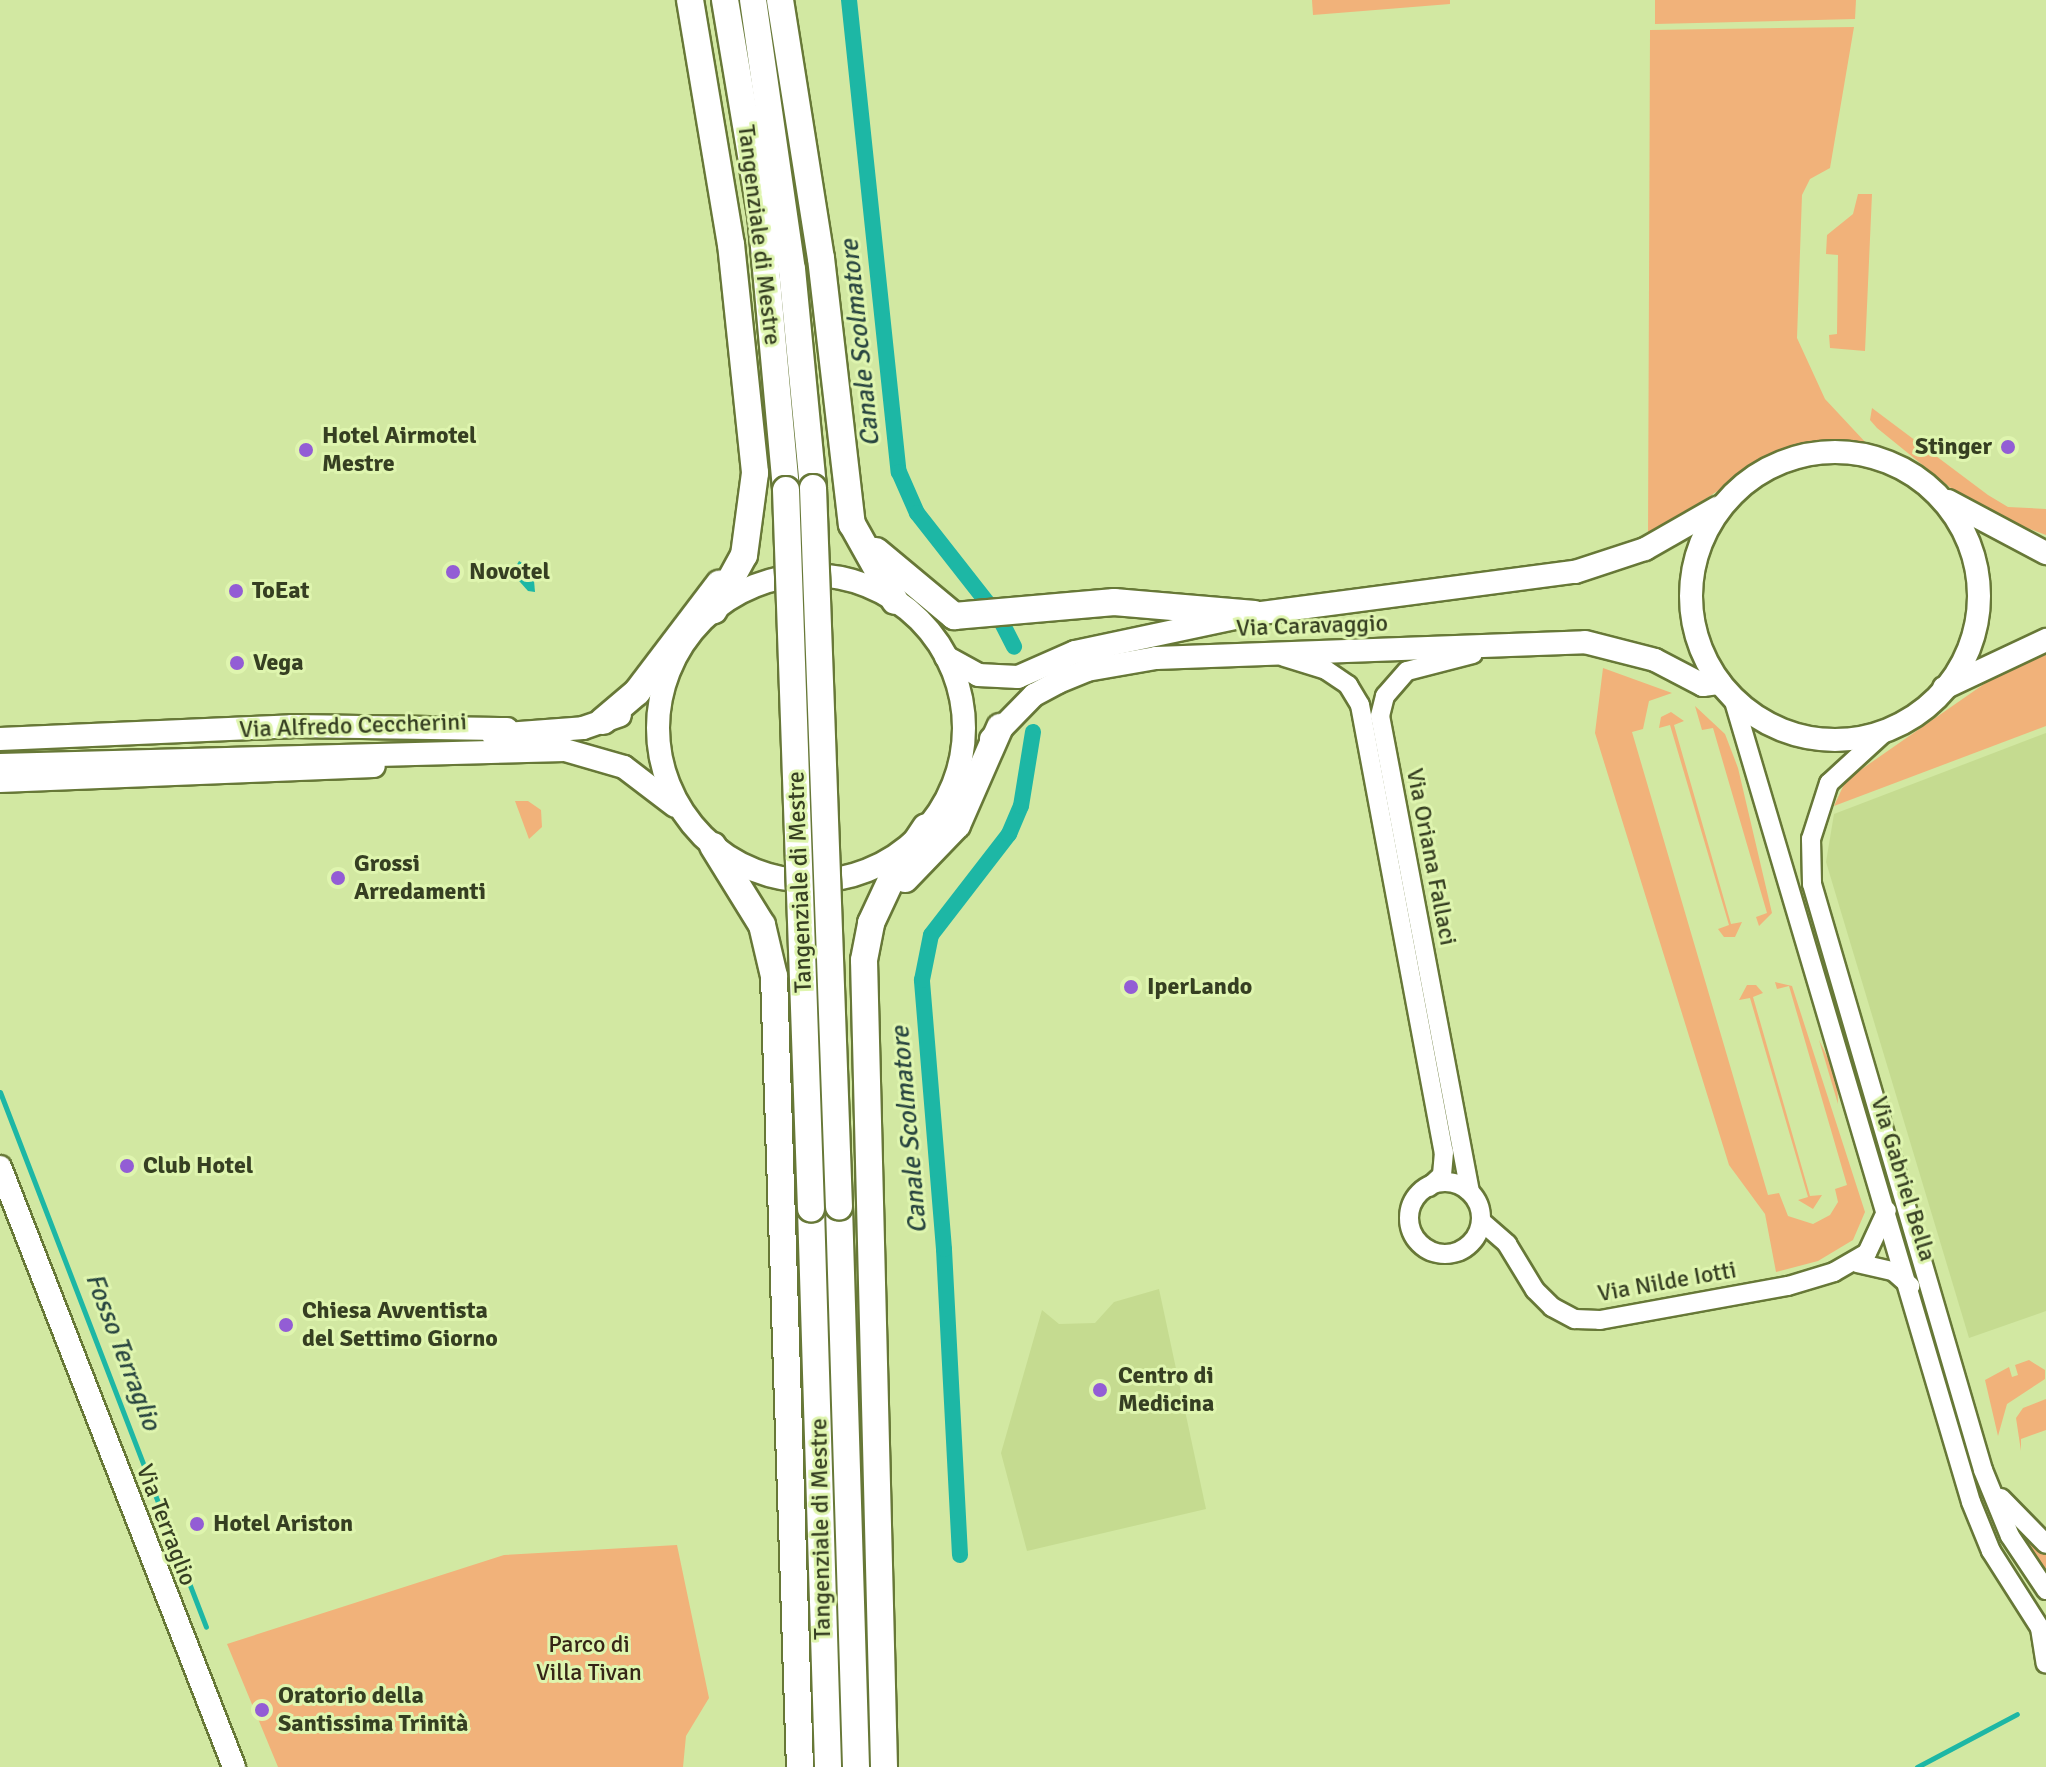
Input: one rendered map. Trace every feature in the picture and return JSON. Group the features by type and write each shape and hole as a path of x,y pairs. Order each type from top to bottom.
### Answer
{"highway":[{"path":"690,0 731,244 750,413 753,509 739,570 714,610"},
{"name":"Tangenziale di Mestre","path":"725,0 761,214 786,490 828,1767"},
{"name":"Tangenziale di Mestre","path":"753,0 792,269 813,488 856,1767"},
{"path":"780,0 821,258 850,507 862,546 895,601"},
{"path":"850,507 883,560 954,616 1114,602 1254,614"},
{"path":"603,721 643,685 721,582 753,509"},
{"path":"878,908 957,825 1000,727"},
{"path":"884,1767 864,960 878,908 892,878 926,827"},
{"path":"713,846 762,925 774,976 800,1767"}],"main road":[{"path":"2046,553 1934,491 1897,466 1837,452 1777,464 1727,500 1703,537 1691,579 1696,634 1726,690 1767,723 1806,737 1847,739 1888,729 1944,688 2046,640"},
{"path":"1934,491 1965,535 1978,588 1971,641 1944,688"},
{"name":"Via Caravaggio","path":"946,657 978,675 1018,677 1075,652 1254,614 1602,566 1667,539 1727,500"},
{"path":"714,610 756,586 803,576 851,581 895,601 926,628 946,657 963,724 950,792"},
{"name":"Via Alfredo Ceccherini","path":"0,754 550,740 603,721 642,701 714,610"},
{"name":"Via Caravaggio","path":"687,818 713,846 765,874 815,881 876,866 926,827 1000,727 1034,695 1087,670 1156,658 1537,643 1608,646 1655,660 1703,685 1726,690"},
{"path":"677,654 661,698 658,732 666,777 687,818"},
{"path":"0,739 323,726 550,740"},
{"path":"0,781 356,768 550,740"},
{"name":"Via Alfredo Ceccherini","path":"550,740 624,767 687,818"},
{"name":"Via Alfredo Ceccherini","path":"0,765 138,752"},
{"name":"Via Terraglio","path":"0,1167 234,1767"}],"street":[{"name":"Via Oriana Fallaci","path":"1470,1192 1380,710 1391,686 1422,663 1537,643"},
{"name":"Via Oriana Fallaci","path":"1269,653 1326,670 1348,685 1360,705 1444,1152 1442,1175 1429,1187"},
{"name":"Via Gabriel Bella","path":"1726,690 1910,1286 1971,1502 1991,1551 2040,1628 2046,1664"},
{"name":"Via Gabriel Bella","path":"1888,729 1829,783 1811,839 1812,884 1987,1481 2010,1536 2046,1590"},
{"path":"1465,1248 1481,1221 1470,1192 1450,1183 1429,1187 1412,1207 1416,1239 1445,1254 1485,1244 1513,1252"},
{"path":"1887,1210 1878,1238 1857,1263 1893,1271 1910,1286"},
{"name":"Via Nilde Iotti","path":"1481,1221 1513,1252 1535,1290 1552,1307 1575,1319 1600,1320 1788,1286 1857,1263"},
{"name":"Via Gabriel Bella","path":"1987,1481 2046,1544"}],"shaded area":[{"path":"2046,733 2046,1311 1969,1338 1826,862 1834,814"},
{"name":"Centro di Medicina","path":"1159,1289 1206,1509 1027,1551 1001,1453 1042,1310 1059,1324 1095,1323 1114,1302"}],"green space":[{"path":"1312,0 1450,0 1450,4 1313,15"},
{"path":"1655,0 1856,0 1855,19 1655,24"},
{"path":"1854,27 1830,168 1810,179 1802,195 1797,338 1825,399 1867,444 1817,441 1784,448 1648,536 1650,30"},
{"path":"1858,194 1872,194 1865,351 1830,348 1829,335 1837,334 1838,255 1826,254 1827,235 1853,214"},
{"path":"1872,408 2008,507 2046,509 2046,535 1992,515 1962,497 1877,428 1870,420"},
{"path":"2046,649 2046,726 1834,806 1846,780 1997,675"},
{"path":"1603,668 1672,693 1649,701 1643,729 1632,732 1768,1195 1779,1193 1788,1216 1813,1224 1830,1215 1838,1202 1835,1189 1847,1185 1789,986 1777,989 1775,982 1792,986 1865,1212 1853,1240 1818,1261 1776,1272 1765,1214 1729,1165 1595,733"},
{"path":"1695,706 1725,734 1738,768 1772,913 1759,926 1756,917 1767,913 1713,728 1702,730"},
{"path":"1671,712 1684,721 1674,725 1731,924 1742,922 1735,937 1724,937 1718,929 1729,925 1670,725 1659,728 1661,717"},
{"path":"515,801 528,801 541,810 542,827 529,839"},
{"path":"1747,985 1756,985 1763,993 1753,997 1810,1196 1822,1195 1813,1209 1798,1200 1808,1197 1750,998 1739,1000"},
{"path":"1819,1040 1837,1077 1838,1104"},
{"path":"2029,1360 2045,1370 2045,1379 2007,1404 1998,1436 1985,1380 2009,1367 2012,1377 2018,1375 2015,1365"},
{"path":"2046,1399 2046,1430 2021,1439 2021,1451 2016,1418 2023,1408"},
{"path":"2025,1537 2046,1553 2046,1577 2022,1538"},
{"name":"Parco di Villa Tivan","path":"677,1545 709,1698 686,1736 683,1767 278,1767 227,1644 504,1555"}],"water":[{"path":"519,561 533,569 535,592 528,591 512,573"}],"waterway":[{"name":"Canale Scolmatore","path":"849,0 899,472 917,513 1000,619 1014,647"},
{"name":"Canale Scolmatore","path":"960,1555 944,1249 922,980 931,935 1009,834 1021,806 1033,732"},
{"name":"Fosso Terraglio","path":"0,1092 206,1627"},
{"path":"1917,1767 2017,1714"}],"place":[{"name":"Stinger","path":"2008,447"},
{"name":"Hotel Airmotel Mestre","path":"306,450"},
{"name":"Novotel","path":"453,572"},
{"name":"ToEat","path":"236,591"},
{"name":"Vega","path":"237,663"},
{"name":"Grossi Arredamenti","path":"338,878"},
{"name":"IperLando","path":"1131,987"},
{"name":"Club Hotel","path":"127,1166"},
{"name":"Chiesa Avventista del Settimo Giorno","path":"286,1325"},
{"name":"Centro di Medicina","path":"1100,1390"},
{"name":"Hotel Ariston","path":"197,1524"},
{"name":"Oratorio della Santissima Trinità","path":"262,1710"}]}
